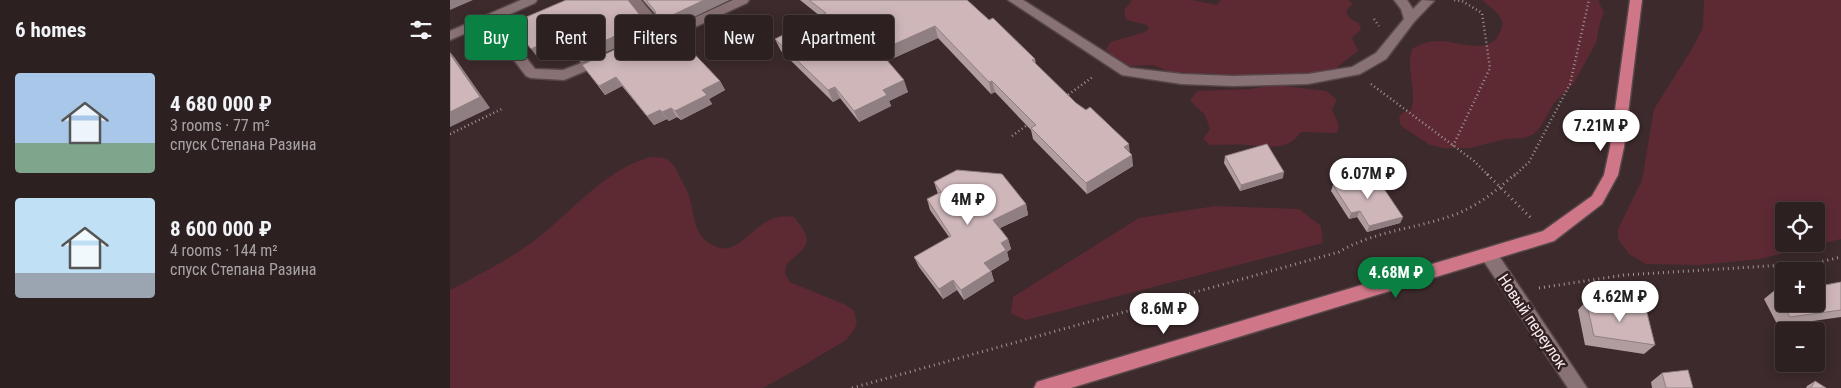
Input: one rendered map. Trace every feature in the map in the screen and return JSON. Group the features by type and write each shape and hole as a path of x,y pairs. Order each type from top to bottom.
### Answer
{"main road":[{"path":"1043,388 1548,236 1597,200 1611,176 1617,147 1636,0"}],"street":[{"path":"497,15 531,0"},
{"path":"634,0 648,15"},
{"path":"695,22 743,0"},
{"path":"1014,0 1126,72 1232,82 1308,79 1355,71 1382,56 1410,19 1428,1"},
{"path":"1400,0 1408,8 1410,19"},
{"path":"450,36 465,29"},
{"path":"521,60 531,73 552,76 571,74 613,54"},
{"name":"Новый переулок","path":"1489,255 1578,388"}],"path":[{"path":"1453,146 1490,68 1482,13 1462,1 1454,0"},
{"path":"852,388 1339,252 1356,242 1449,217 1477,204 1501,187 1529,162 1570,84 1589,0"},
{"path":"1058,102 1112,63"},
{"path":"1378,89 1474,161 1548,236"},
{"path":"450,134 504,108"},
{"path":"1012,136 1035,119"},
{"path":"1513,291 1624,275 1816,263 1841,257"}],"shaded area":[{"path":"1132,0 1192,0 1217,5 1221,0 1348,0 1353,3 1346,11 1350,19 1359,23 1361,29 1352,38 1358,51 1336,68 1302,75 1257,76 1169,72 1154,65 1130,66 1114,57 1106,49 1111,42 1145,32 1149,29 1147,25 1127,20 1125,11"},
{"path":"1482,0 1598,0 1604,13 1600,22 1596,43 1574,83 1555,102 1534,134 1524,138 1506,139 1470,148 1444,148 1430,145 1401,126 1399,118 1402,113 1411,110 1413,103 1410,65 1412,49 1424,43 1434,41 1477,46 1486,45 1493,41 1499,34 1503,23 1498,14"},
{"path":"1704,0 1841,0 1841,239 1825,243 1825,202 1775,202 1775,252 1788,252 1759,259 1699,265 1646,264 1629,254 1618,239 1618,229 1642,180 1654,109 1692,49 1703,27"},
{"path":"1277,85 1326,91 1337,100 1332,109 1339,126 1337,133 1301,132 1290,143 1269,147 1210,145 1203,139 1210,129 1205,115 1190,101 1197,91 1250,89"},
{"path":"650,157 664,158 674,165 687,191 699,231 709,243 717,247 735,246 770,220 781,217 794,217 807,239 803,248 786,265 785,274 790,282 846,305 854,311 857,323 846,340 763,388 450,388 450,290 518,252 539,237 591,191 618,171"},
{"path":"1215,206 1299,209 1321,226 1323,243 1026,320 1011,314 1013,297 1139,218"}],"building":[{"path":"566,0 628,0 640,15 615,15 615,36 605,41 605,15 537,15 537,46 531,49 527,44 527,17"},
{"path":"646,0 704,0 672,15 656,15"},
{"path":"809,0 967,0 989,20 993,18 1076,103 1086,110 1090,107 1129,144 1124,147 1132,155 1086,183 1031,128 1036,125 992,81 989,82 935,26 894,44 894,15 822,15 826,13"},
{"path":"783,35 783,47 775,39"},
{"path":"615,50 615,60 695,60 695,55 720,81 702,90 707,95 675,111 671,108 662,112 660,110 647,116 616,77 599,86 582,65 593,60 605,60 605,54"},
{"path":"450,54 480,97 450,112"},
{"path":"797,60 887,60 904,80 883,90 887,95 854,111 835,87 828,90"},
{"path":"1267,144 1284,172 1241,185 1225,156"},
{"path":"957,170 1002,174 1026,204 993,220 1008,239 1001,243 1006,250 984,263 991,271 961,290 953,280 939,289 914,257 951,236 927,199 941,192 934,182"},
{"path":"1374,174 1403,217 1369,226 1360,211 1351,213 1333,185"},
{"path":"1841,282 1841,310 1790,317 1787,312 1825,312 1825,285"},
{"path":"1586,301 1646,309 1655,345 1594,336"},
{"path":"1688,370 1693,388 1666,388 1662,373"},
{"path":"1815,381 1826,388 1811,388"}]}
